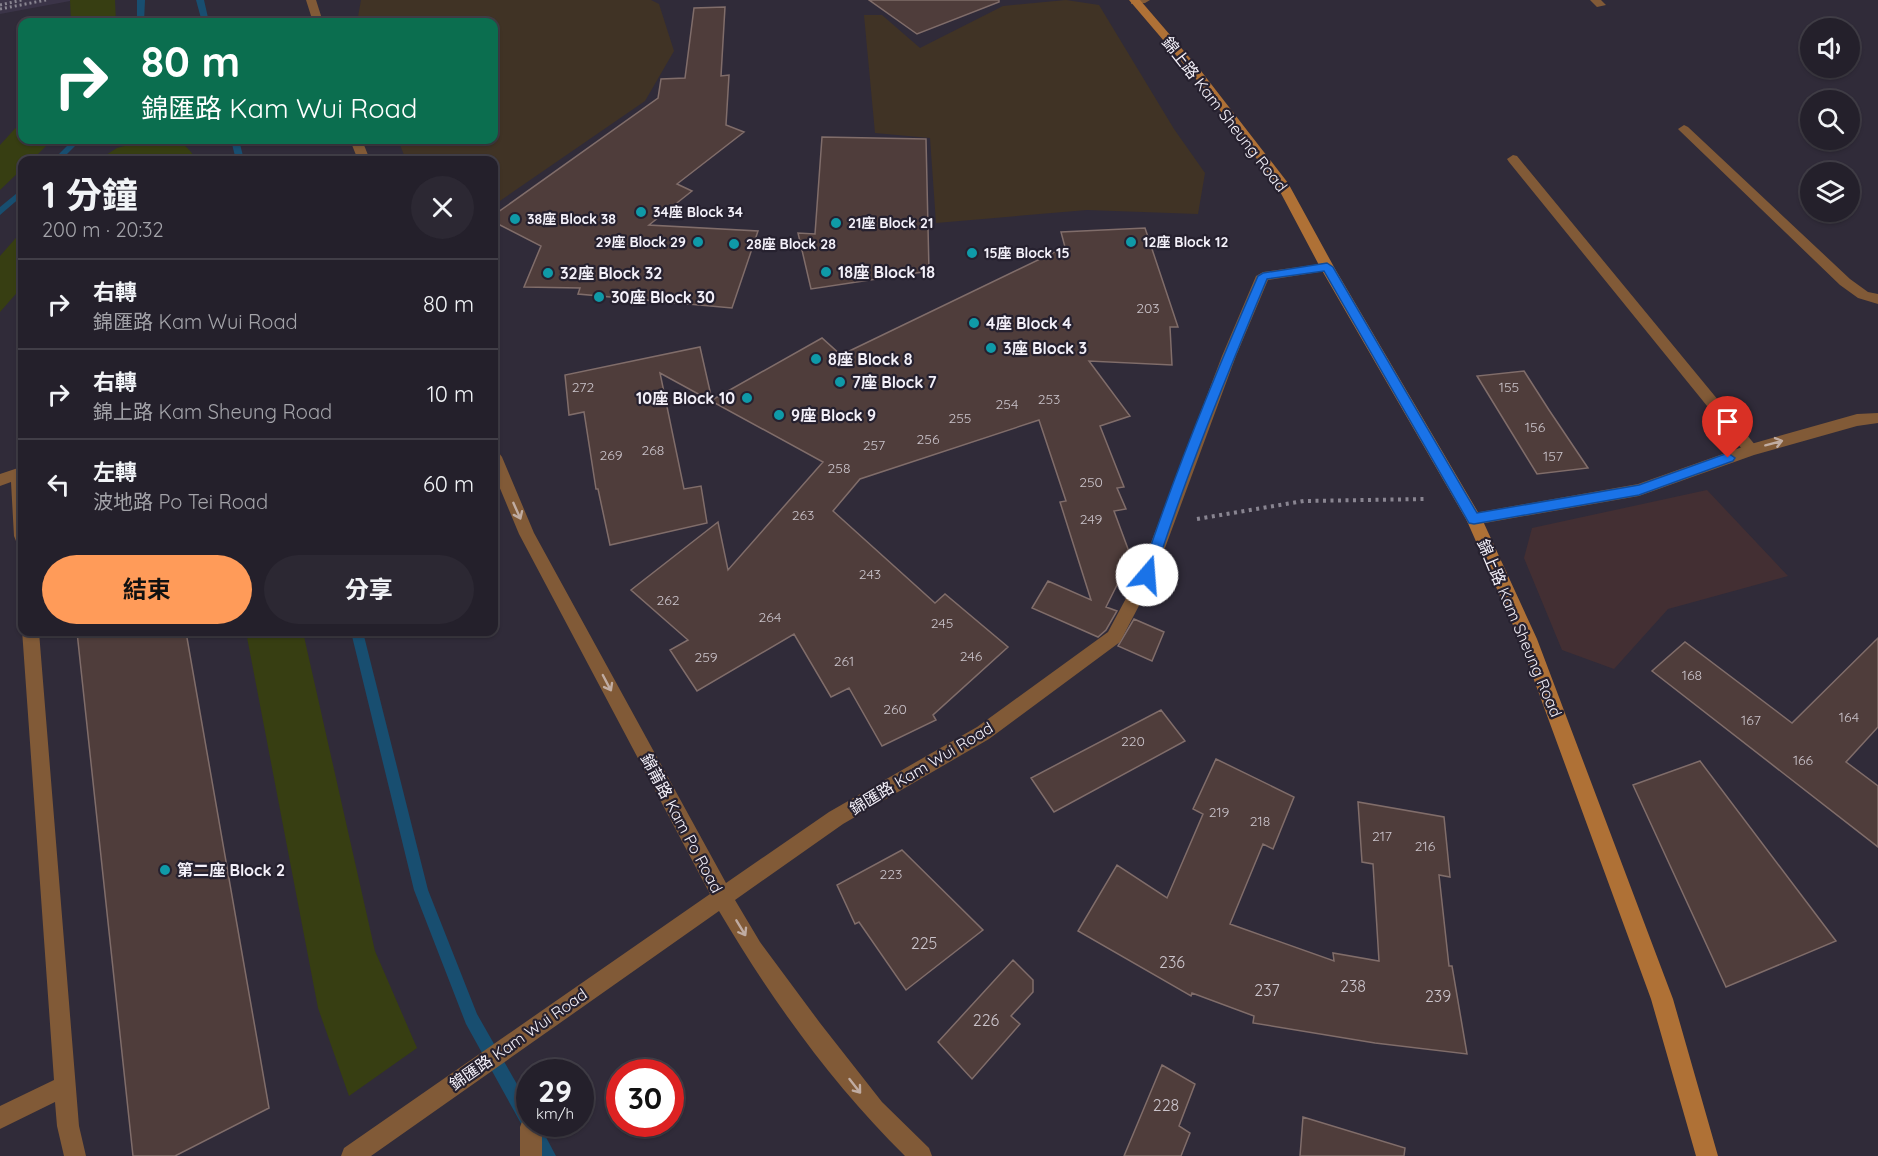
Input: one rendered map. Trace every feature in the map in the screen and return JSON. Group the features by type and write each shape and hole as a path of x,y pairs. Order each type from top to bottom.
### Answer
{"main road":[{"name":"錦上路 Kam Sheung Road","path":"1138,1 1282,183 1327,267 1474,519 1528,639 1662,999 1707,1156"}],"street":[{"path":"311,0 317,18"},
{"path":"1684,129 1845,282 1863,295 1878,299"},
{"path":"1513,159 1750,450"},
{"name":"錦匯路 Kam Wui Road","path":"353,1156 836,818 983,733 1114,637 1147,575 1229,356 1263,276 1327,267"},
{"path":"1474,519 1639,490 1750,450 1857,420 1878,418"},
{"name":"錦莆路 Kam Po Road","path":"498,466 527,534 722,897 753,949 812,1031 874,1110 921,1156"},
{"path":"0,480 18,474"},
{"path":"30,636 68,1126 75,1156"},
{"path":"0,1118 65,1086"},
{"path":"531,1137 531,1156"}],"path":[{"path":"0,7 22,0"},
{"path":"0,7 46,0"},
{"path":"1164,525 1304,501 1429,499"}],"shaded area":[{"path":"0,0 70,0 70,1 0,14"},
{"path":"361,0 651,0 659,4 674,51 645,101 498,202 498,156 404,156 400,144 498,144 498,18 358,18"},
{"path":"1066,0 1099,5 1174,129 1205,173 1198,214 1087,210 936,223 930,138 875,133 864,15 882,15 920,48 1003,6"},
{"path":"1707,490 1788,576 1668,609 1614,669 1562,650 1524,558 1532,528"}],"green space":[{"path":"70,0 115,0 116,18 71,18"},
{"path":"18,125 18,144 48,144 36,156 18,156 18,173 0,190 0,145"},
{"path":"132,144 181,144 187,147 194,156 104,156 117,148"},
{"path":"18,236 18,292 0,312 0,256"},
{"path":"247,636 304,636 375,951 417,1048 349,1096 318,1008"}],"building":[{"path":"869,0 999,0 999,2 917,34"},
{"path":"725,7 721,76 729,75 726,125 744,132 677,184 692,191 649,225 758,231 732,308 578,294 580,288 524,287 541,246 498,224 498,212 658,98 661,79 685,78 694,8"},
{"path":"822,137 926,139 929,271 811,289 798,233 815,234"},
{"path":"1145,228 1178,327 1170,327 1172,365 1089,361 1130,416 1100,426 1124,487 1117,488 1126,509 1114,511 1131,557 1106,607 1117,611 1106,630 1098,637 1032,608 1048,581 1091,600 1060,502 1066,501 1039,420 860,479 833,511 935,603 945,594 1008,647 933,715 936,720 882,746 849,688 831,697 794,634 697,691 670,650 688,640 631,590 718,522 728,570 823,462 660,373 684,489 701,486 707,523 610,545 598,489 596,489 584,412 569,415 565,375 700,347 712,400 822,338 841,355 1065,247 1061,232"},
{"path":"1524,371 1588,468 1537,474 1477,376"},
{"path":"1134,619 1164,632 1152,661 1118,646"},
{"name":"第二座 Block 2","path":"77,636 187,636 269,1108 175,1156 133,1156"},
{"path":"1878,638 1878,727 1846,762 1878,786 1878,847 1652,671 1685,642 1792,723"},
{"path":"1161,710 1185,741 1054,812 1031,778"},
{"path":"1216,759 1294,797 1273,849 1263,844 1230,924 1334,961 1333,953 1379,961 1373,864 1362,862 1358,802 1444,817 1450,877 1439,875 1449,966 1452,966 1467,1054 1375,1043 1253,1023 1254,1016 1192,993 1191,996 1078,931 1117,865 1167,898 1203,814 1193,809"},
{"path":"1700,761 1836,941 1726,987 1633,785"},
{"path":"902,850 983,930 906,990 859,922 855,924 837,885"},
{"path":"1013,960 1033,980 1033,992 1011,1016 1020,1024 972,1079 938,1042"},
{"path":"1162,1065 1195,1084 1179,1126 1190,1133 1181,1156 1124,1156"},
{"path":"1303,1117 1405,1148 1404,1156 1300,1156"}],"waterway":[{"path":"141,0 141,18"},
{"path":"200,0 205,18"},
{"path":"61,156 73,144"},
{"path":"236,144 239,156"},
{"path":"0,212 18,196"},
{"path":"358,636 421,890 471,1019 548,1156"}],"place":[{"name":"34座 Block 34","path":"641,212"},
{"name":"38座 Block 38","path":"515,219"},
{"name":"21座 Block 21","path":"836,223"},
{"name":"29座 Block 29","path":"698,242"},
{"name":"12座 Block 12","path":"1131,242"},
{"name":"28座 Block 28","path":"734,244"},
{"name":"15座 Block 15","path":"972,253"},
{"name":"18座 Block 18","path":"826,272"},
{"name":"32座 Block 32","path":"548,273"},
{"name":"30座 Block 30","path":"599,297"},
{"name":"4座 Block 4","path":"974,323"},
{"name":"3座 Block 3","path":"991,348"},
{"name":"8座 Block 8","path":"816,359"},
{"name":"7座 Block 7","path":"840,382"},
{"name":"10座 Block 10","path":"747,398"},
{"name":"9座 Block 9","path":"779,415"},
{"name":"第二座 Block 2","path":"165,870"}],"route":[{"path":"1147,575 1229,356 1263,276 1327,267 1474,519 1639,490 1728,458"}]}
